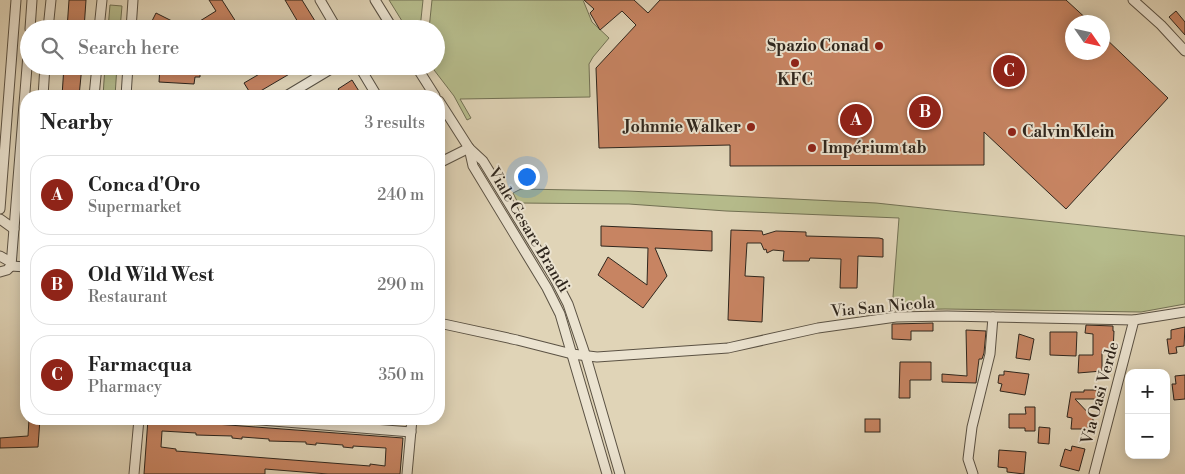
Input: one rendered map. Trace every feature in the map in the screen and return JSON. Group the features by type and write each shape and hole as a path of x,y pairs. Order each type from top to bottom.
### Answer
{"street":[{"path":"0,208 16,0"},
{"path":"31,20 32,0"},
{"path":"49,20 50,0"},
{"path":"100,20 102,0"},
{"path":"132,20 133,0"},
{"path":"320,0 332,20"},
{"path":"375,0 387,20"},
{"path":"1133,0 1161,25 1185,51"},
{"path":"25,90 26,75"},
{"path":"43,90 44,75"},
{"path":"95,90 96,75"},
{"path":"126,90 127,75"},
{"path":"296,90 321,75"},
{"path":"364,75 373,90"},
{"path":"422,75 431,90"},
{"path":"445,111 469,148 445,161"},
{"name":"Viale Cesare Brandi","path":"469,148 473,166 554,300 607,474"},
{"name":"Viale Cesare Brandi","path":"469,148 483,161 554,277 568,304 586,357 620,474"},
{"path":"0,272 7,270 11,266 20,154"},
{"path":"0,219 14,229"},
{"path":"0,256 9,261 11,266"},
{"path":"11,266 20,267"},
{"name":"Via San Nicola","path":"572,354 586,357 728,348 818,328 896,317 1134,320 1185,312"},
{"path":"973,474 968,459 972,427 990,354 993,317"},
{"name":"Via Oasi Verde","path":"1094,474 1134,320"},
{"path":"445,324 572,354"},
{"path":"134,474 139,425"},
{"path":"323,425 411,432"},
{"path":"407,474 412,425"}],"green space":[{"path":"389,0 423,0 421,20 401,20"},
{"path":"432,0 583,0 592,22 609,38 589,64 590,97 460,99 471,118 467,120 454,96 438,75 445,75 445,20 430,20"},
{"path":"110,5 122,6 121,20 109,20"},
{"path":"104,75 116,75 115,90 103,90"},
{"path":"521,189 628,191 876,203 1185,236 1185,304 1141,312 892,310 899,218 726,211 629,204 518,203 513,193"}],"building":[{"path":"69,0 86,0 85,20 68,20"},
{"path":"209,0 222,0 235,20 202,20 216,11"},
{"path":"285,0 302,0 314,20 297,20"},
{"path":"584,0 634,0 648,13 660,0 1066,0 1082,15 1065,15 1065,60 1110,60 1110,43 1168,98 1066,209 984,132 984,165 730,166 730,145 599,148 596,68 636,25 622,11 600,30 590,13 594,9"},
{"path":"1176,11 1185,22 1185,35 1169,17"},
{"path":"156,13 170,20 152,20"},
{"path":"63,75 81,75 80,90 62,90"},
{"path":"159,75 200,75 200,77 195,77 194,84 159,82"},
{"path":"258,75 288,75 262,90 248,90 244,83"},
{"path":"352,80 358,90 339,90"},
{"path":"601,226 712,231 712,251 655,248 667,276 643,308 598,275 608,257 647,285 648,248 601,246"},
{"path":"731,230 762,231 763,235 776,231 806,232 806,236 879,238 883,239 883,257 858,256 857,288 840,288 841,259 810,258 809,261 783,261 784,251 773,250 767,253 761,243 747,243 745,276 764,277 762,322 728,320"},
{"path":"933,323 933,331 911,331 911,340 892,339 892,324"},
{"path":"1086,325 1113,326 1113,351 1102,351 1102,371 1078,373 1079,355 1093,355 1093,334 1085,333"},
{"path":"1185,327 1184,346 1176,347 1177,353 1169,354 1167,339 1171,339 1171,330"},
{"path":"966,330 986,331 984,353 982,359 979,359 976,383 942,382 942,374 967,376"},
{"path":"1050,332 1077,332 1076,356 1050,355"},
{"path":"1019,334 1034,339 1030,360 1016,358"},
{"path":"900,362 931,362 931,380 910,380 910,398 899,398"},
{"path":"1004,371 1029,374 1025,395 1000,391 1002,384 998,383 999,375 1004,375"},
{"path":"1185,375 1185,399 1174,400 1172,384 1176,384 1175,376"},
{"path":"1084,390 1100,390 1100,399 1075,399 1093,418 1093,424 1088,423 1088,429 1071,429 1072,418 1067,417 1071,392 1084,392"},
{"path":"1025,407 1035,407 1035,431 1025,431 1025,428 1009,428 1009,414 1026,414"},
{"path":"865,419 880,419 880,432 865,432"},
{"path":"29,425 40,425 38,447 0,448 0,438 28,436"},
{"path":"148,425 229,425 403,438 400,474 328,474 265,469 265,474 144,474","holes":["162,431 196,433 196,435 306,442 306,444 316,445 316,443 343,445 343,447 353,448 353,446 386,448 385,466 176,451 176,449 161,447"]},
{"path":"1039,427 1050,428 1049,444 1038,443"},
{"path":"1072,446 1085,449 1079,471 1060,466 1065,449 1071,451"},
{"path":"999,450 1026,452 1024,474 1007,472 1007,468 998,467"}],"place":[{"name":"Spazio Conad","path":"879,46"},
{"name":"KFC","path":"795,63"},
{"name":"Farmacqua","path":"1009,71"},
{"name":"Old Wild West","path":"925,112"},
{"name":"Conca d'Oro","path":"856,120"},
{"name":"Johnnie Walker","path":"751,127"},
{"name":"Calvin Klein","path":"1012,132"},
{"name":"Impérium tab","path":"812,148"}]}
